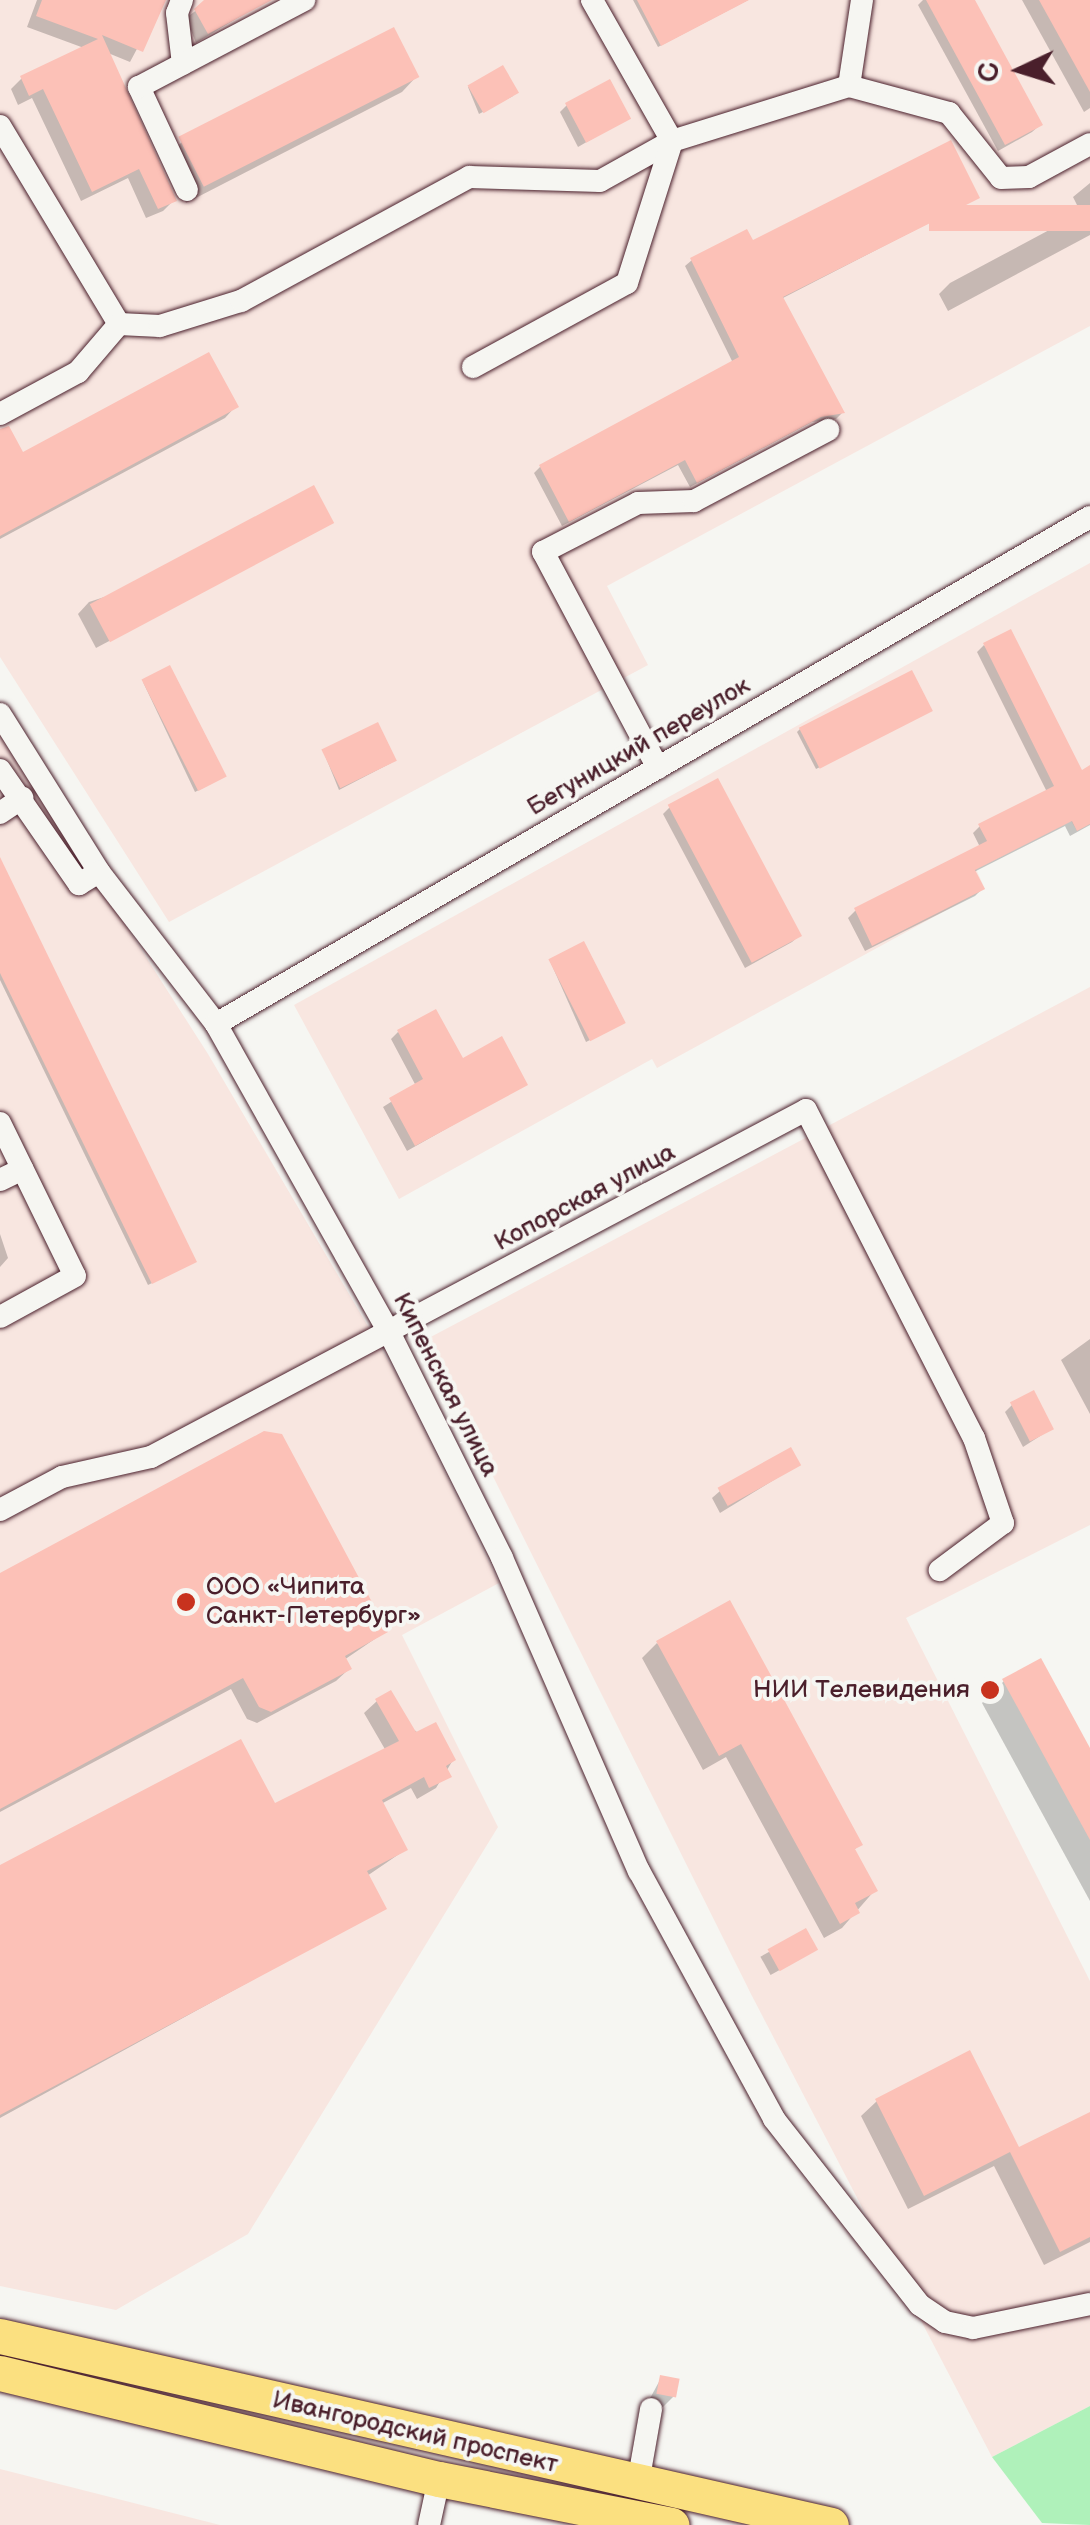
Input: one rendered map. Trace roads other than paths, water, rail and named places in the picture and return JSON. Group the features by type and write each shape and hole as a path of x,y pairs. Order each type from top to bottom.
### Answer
{"highway":[{"name":"Ивангородский проспект","path":"0,2336 831,2525"},
{"name":"Ивангородский проспект","path":"0,2373 439,2479 672,2525"}],"street":[{"path":"182,0 177,13 183,64"},
{"path":"187,190 139,87 304,0"},
{"path":"850,86 862,0"},
{"path":"473,368 627,283 672,142 594,3"},
{"path":"119,324 160,326 241,301 469,177 600,181 672,142 850,86 949,113 1001,178 1029,177 1090,144"},
{"path":"0,126 119,324"},
{"path":"0,414 78,372 119,324"},
{"path":"658,768 543,552 638,502 694,501 828,430"},
{"name":"Бегуницкий переулок","path":"216,1024 1090,517"},
{"name":"Кипенская улица","path":"0,714 98,872 216,1024 390,1334 502,1558 638,1872 774,2118 920,2305 945,2322 973,2328 1090,2304"},
{"path":"0,770 79,884 98,872"},
{"path":"0,813 22,798"},
{"name":"Копорская улица","path":"0,1510 62,1477 151,1457 390,1334 806,1110 974,1438 1003,1523 940,1570"},
{"path":"0,1123 75,1276 0,1317"},
{"path":"0,1180 22,1169"},
{"path":"638,2483 651,2409"},
{"path":"429,2525 439,2479"}],"place":[{"name":"ООО «Чипита Санкт-Петербург»","path":"186,1602"},
{"name":"НИИ Телевидения","path":"990,1690"}]}
